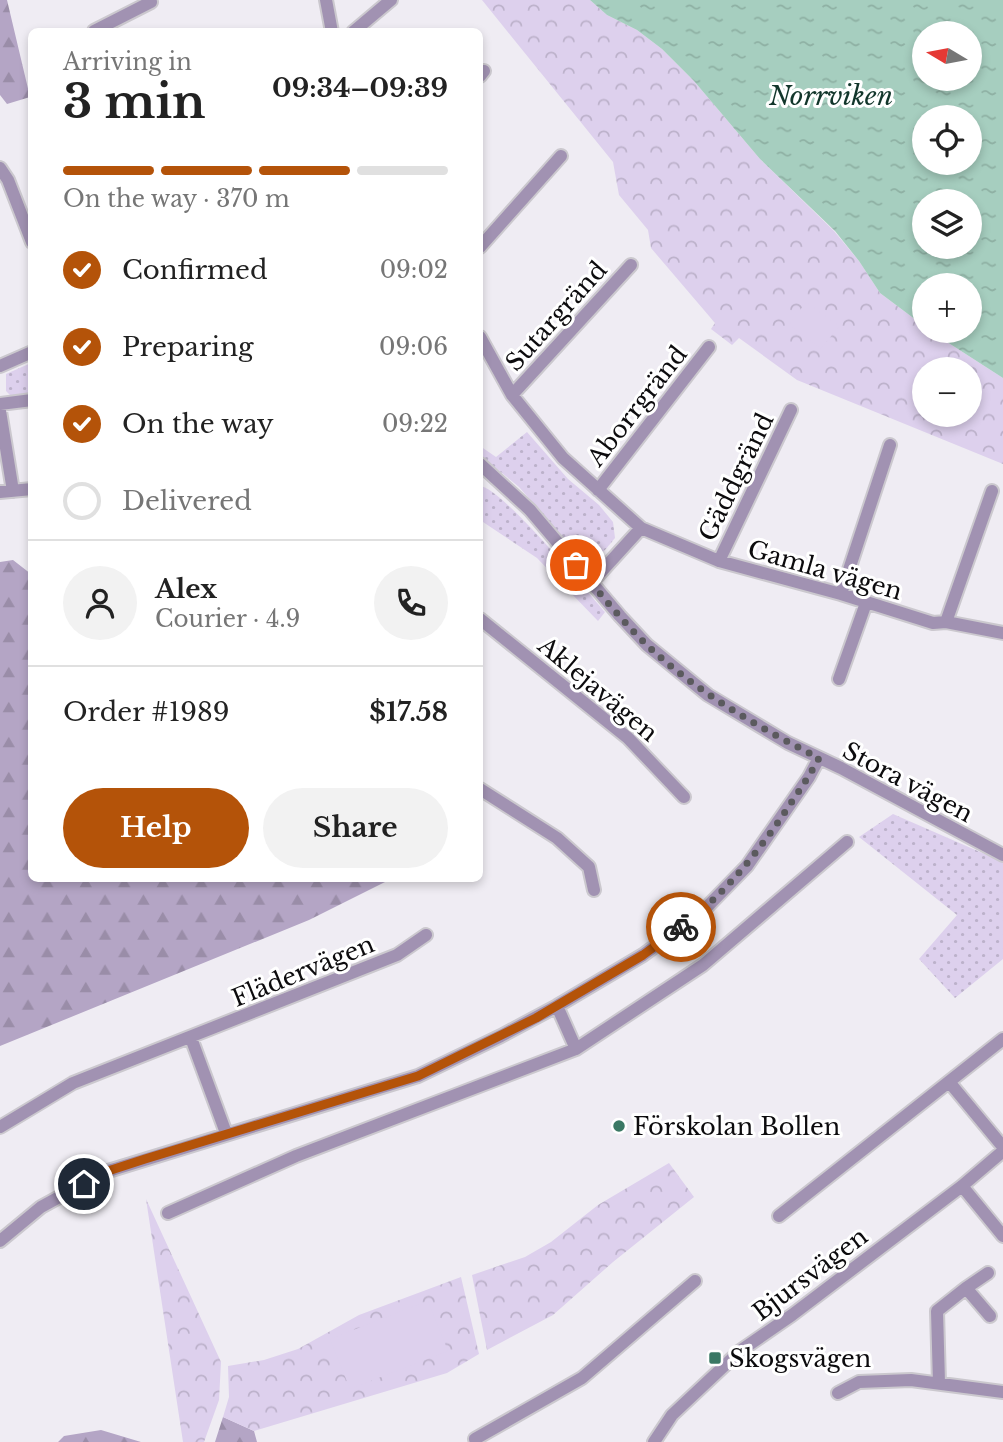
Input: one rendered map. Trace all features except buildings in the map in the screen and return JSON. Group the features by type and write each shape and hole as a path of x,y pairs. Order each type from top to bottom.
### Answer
{"street":[{"path":"100,28 150,0"},
{"path":"326,0 331,28"},
{"path":"358,28 391,0"},
{"path":"483,244 561,156"},
{"path":"0,168 8,180 28,232"},
{"name":"Sutargränd","path":"512,395 631,265"},
{"path":"483,342 512,395 563,458 640,528 591,583"},
{"name":"Aborrgränd","path":"598,491 709,346"},
{"path":"0,366 28,354"},
{"path":"0,404 28,400"},
{"name":"Gäddgränd","path":"719,561 792,410"},
{"path":"0,411 6,492 28,489"},
{"path":"841,594 890,445"},
{"name":"Stora vägen","path":"483,467 530,510 647,645 678,672 748,720 1003,855"},
{"path":"946,622 992,491"},
{"name":"Gamla vägen","path":"640,528 719,561 841,594 933,623 946,622 1003,633"},
{"path":"839,679 866,603"},
{"name":"Aklejavägen","path":"483,621 628,738 684,797"},
{"path":"0,1241 41,1207 105,1172 418,1076 502,1036 643,955 703,911 747,866 810,777 819,758"},
{"path":"483,791 556,838 589,867 594,890"},
{"path":"168,1213 296,1156 576,1049 703,965 847,842"},
{"name":"Flädervägen","path":"0,1127 73,1083 397,955 426,935"},
{"path":"556,1006 576,1049"},
{"path":"191,1038 226,1133"},
{"path":"779,1216 1003,1039"},
{"path":"950,1083 1003,1149"},
{"name":"Bjursvägen","path":"654,1442 672,1415 740,1351 792,1315 962,1186 1003,1149"},
{"path":"962,1186 1003,1236"},
{"path":"939,1383 937,1311 988,1273"},
{"path":"473,1441 582,1378 695,1281"},
{"path":"966,1288 990,1317"},
{"path":"838,1392 859,1382 911,1380 1003,1392"}],"green space":[{"path":"0,0 7,0 28,98 7,104 0,95"},
{"path":"482,0 590,0 607,15 637,30 662,49 694,81 760,159 834,231 859,261 880,293 912,317 912,343 949,343 970,357 912,357 912,427 797,380 739,338 732,345 711,329 715,323 651,248 648,230 619,195 613,162"},
{"path":"806,302 839,326 821,349 789,325"},
{"path":"28,364 28,394 11,396 6,391 6,374"},
{"path":"982,364 1003,378 1003,464 912,427 982,427"},
{"path":"527,432 568,479 599,505 613,522 615,538 597,556 582,559 519,487 483,457 483,448 496,457"},
{"path":"483,487 506,503 563,563 605,612 598,621 537,558 483,522"},
{"path":"13,560 28,572 28,882 385,882 309,920 0,1046 0,562"},
{"path":"893,814 1003,862 1003,959 955,998 919,959 957,915 859,837"},
{"path":"669,1163 694,1197 613,1262 553,1315 487,1350 472,1275 525,1257 551,1242 598,1205"},
{"path":"146,1199 221,1362 219,1400 204,1442 183,1442"},
{"path":"461,1277 479,1354 447,1373 254,1431 223,1417 229,1397 228,1366 264,1360 298,1349 359,1315"},
{"path":"428,1301 448,1351 350,1389 330,1339"},
{"path":"223,1417 254,1431 257,1442 215,1442"},
{"path":"101,1430 141,1442 58,1442 64,1436"}],"water":[{"name":"Norrviken","path":"590,0 1003,0 1003,378 982,364 982,357 970,357 949,343 982,343 982,273 912,273 912,317 880,293 835,231 760,159 694,81 662,49 637,30 607,15"}],"way so far":[{"path":"576,565 647,645 678,672 748,720 819,758 810,777 747,866 703,911 681,927"}],"place":[{"name":"Förskolan Bollen","path":"619,1126"},
{"name":"Skogsvägen","path":"715,1358"}],"route":[{"path":"84,1184 105,1172 145,1159 418,1076 536,1018 643,955 681,927"}]}
